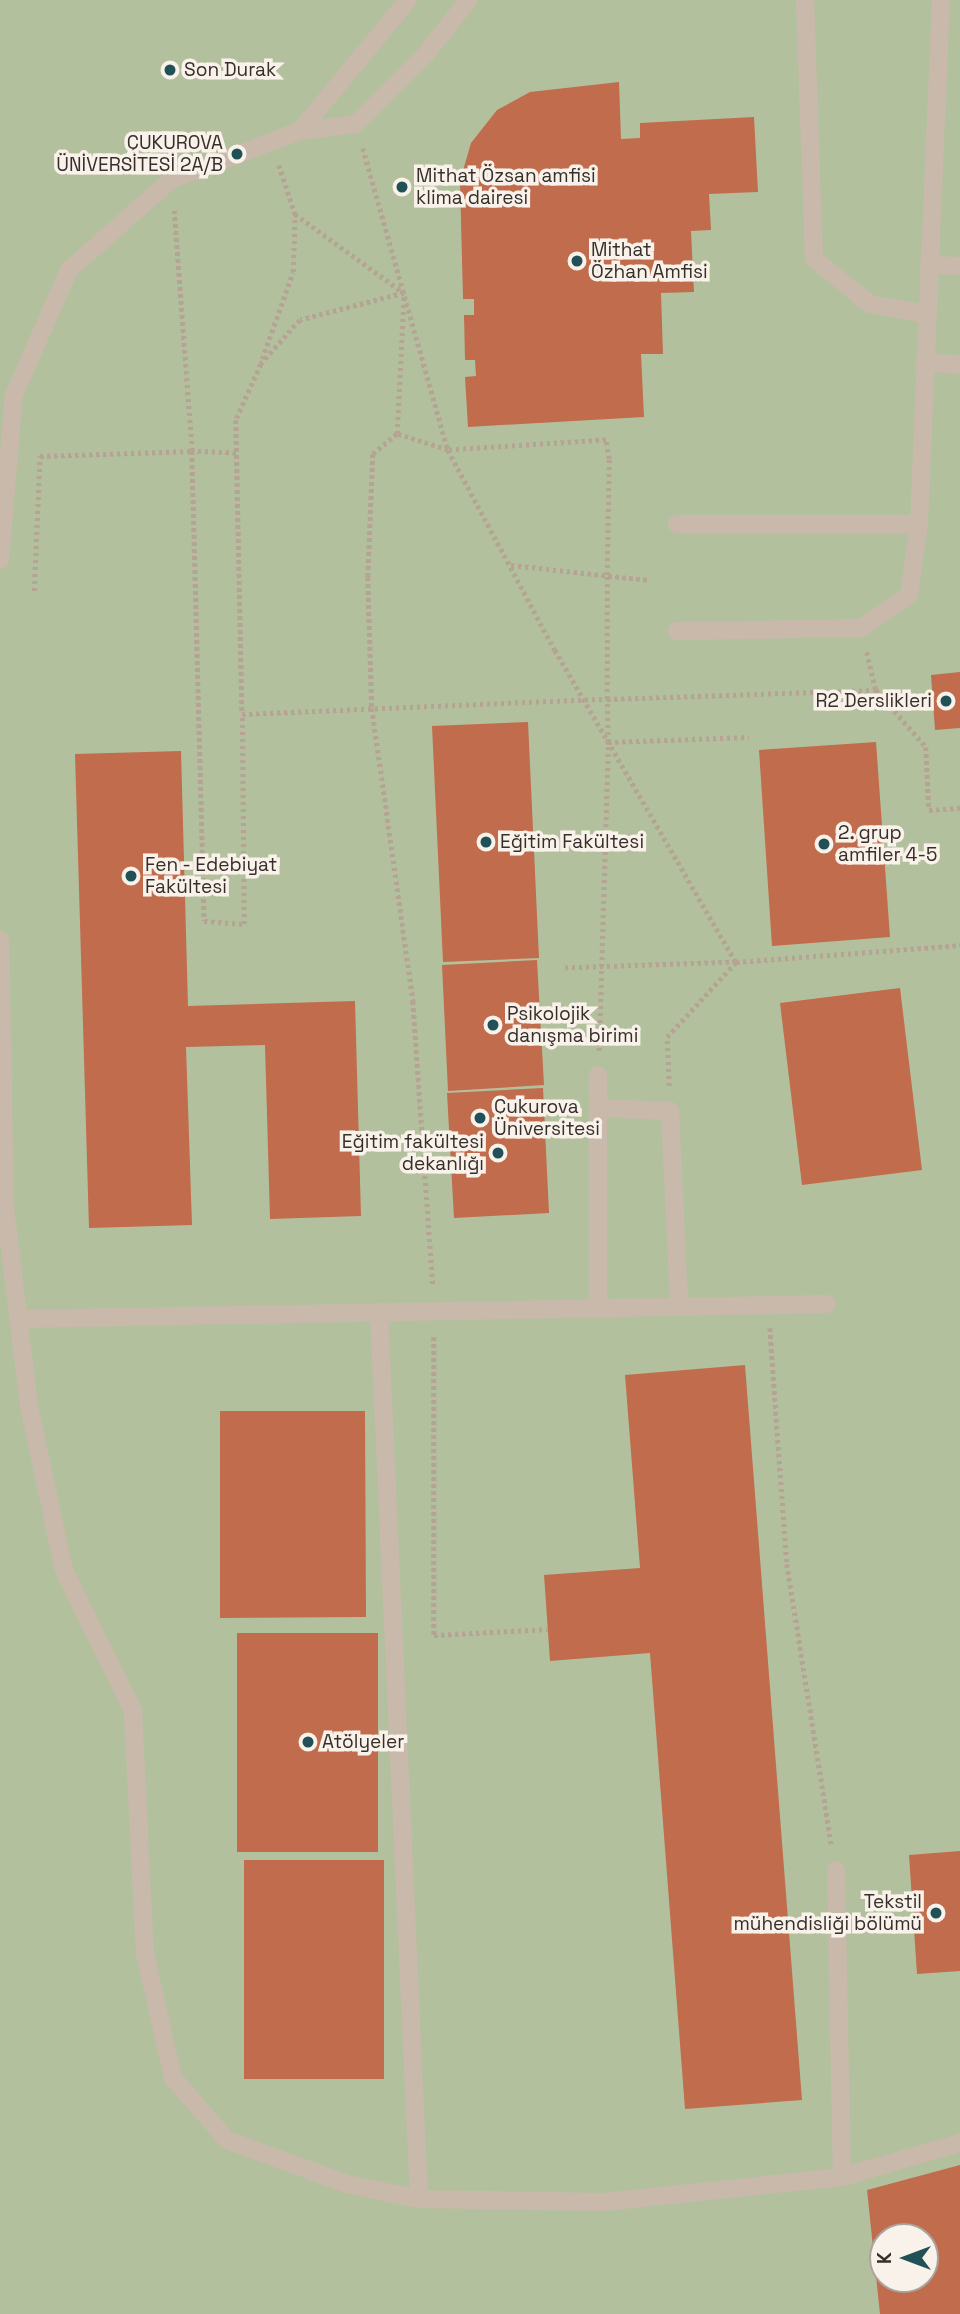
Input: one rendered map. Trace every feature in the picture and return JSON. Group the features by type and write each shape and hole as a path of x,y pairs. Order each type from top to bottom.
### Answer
{"street":[{"path":"300,131 408,0"},
{"path":"0,559 14,395 69,270 172,179 300,131 356,124 426,54 468,0"},
{"path":"805,0 814,259 870,304 926,314"},
{"path":"677,631 861,628 909,595 919,524 941,0"},
{"path":"928,265 960,266"},
{"path":"924,363 960,364"},
{"path":"677,524 919,524"},
{"path":"0,940 5,1207 29,1406 64,1570 134,1711 145,1953 173,2078 227,2140 347,2184 419,2199 604,2202 842,2177 960,2143"},
{"path":"598,1075 598,1305"},
{"path":"598,1108 670,1111 679,1303"},
{"path":"18,1319 679,1303 827,1304"},
{"path":"379,1312 419,2199"},
{"path":"836,1870 842,2177"}],"path":[{"path":"356,124 448,450 583,700 736,962"},
{"path":"172,179 192,451 204,921 244,924 236,420 261,363 293,272 295,214 271,141"},
{"path":"295,214 404,293"},
{"path":"261,363 300,320 361,299 404,293"},
{"path":"404,293 397,435 373,454 368,577 372,708 413,1001 434,1311 434,1635 548,1629"},
{"path":"397,435 448,450 606,440 606,967 598,1075"},
{"path":"34,591 40,456 192,451 236,453"},
{"path":"510,565 648,580"},
{"path":"861,628 876,691 926,747 929,810 960,808"},
{"path":"242,714 876,691"},
{"path":"608,742 749,737"},
{"path":"565,968 736,962 960,945"},
{"path":"670,1111 667,1037 736,962"},
{"path":"768,1303 787,1564 836,1870"}],"green space":[{"name":"Çukurova Üniversitesi","path":"0,0 960,0 960,2314 0,2314"}],"building":[{"name":"Mithat Özhan Amfisi","path":"619,82 621,139 640,138 640,123 754,117 758,192 709,194 711,230 691,231 694,292 661,293 663,354 641,354 644,417 468,427 465,377 476,376 475,360 465,360 464,315 474,315 474,299 463,299 460,181 471,143 497,110 530,92"},
{"name":"R2 Derslikleri","path":"960,672 960,728 935,730 931,675"},
{"name":"Eğitim Fakültesi","path":"528,722 539,958 443,962 432,726"},
{"name":"2. grup amfiler 4-5","path":"876,742 890,937 772,946 759,750"},
{"name":"Fen - Edebiyat Fakültesi","path":"181,751 188,1006 355,1001 361,1216 270,1219 265,1045 186,1047 192,1225 89,1228 75,754"},
{"name":"Psikolojik danışma birimi","path":"537,960 544,1085 448,1091 442,965"},
{"path":"900,988 922,1170 802,1185 780,1003"},
{"name":"Eğitim fakültesi dekanlığı","path":"543,1088 549,1213 454,1218 447,1093"},
{"path":"745,1365 802,2100 685,2109 650,1653 550,1661 544,1575 640,1568 625,1375"},
{"path":"220,1411 365,1411 366,1617 220,1618"},
{"name":"Atölyeler","path":"237,1633 378,1633 378,1852 237,1852"},
{"name":"Tekstil mühendisliği bölümü","path":"960,1851 960,1971 917,1974 909,1855"},
{"path":"244,1860 384,1860 384,2079 244,2079"},
{"path":"960,2165 960,2314 880,2314 878,2293 939,2293 939,2223 870,2223 867,2190"}],"place":[{"name":"Son Durak","path":"170,70"},
{"name":"ÇUKUROVA ÜNİVERSİTESİ 2A/B","path":"237,154"},
{"name":"Mithat Özsan amfisi klima dairesi","path":"402,187"},
{"name":"Mithat Özhan Amfisi","path":"577,261"},
{"name":"R2 Derslikleri","path":"946,701"},
{"name":"Eğitim Fakültesi","path":"486,842"},
{"name":"2. grup amfiler 4-5","path":"824,844"},
{"name":"Fen - Edebiyat Fakültesi","path":"131,876"},
{"name":"Psikolojik danışma birimi","path":"493,1025"},
{"name":"Çukurova Üniversitesi","path":"480,1118"},
{"name":"Eğitim fakültesi dekanlığı","path":"498,1153"},
{"name":"Atölyeler","path":"308,1742"},
{"name":"Tekstil mühendisliği bölümü","path":"936,1913"}]}
